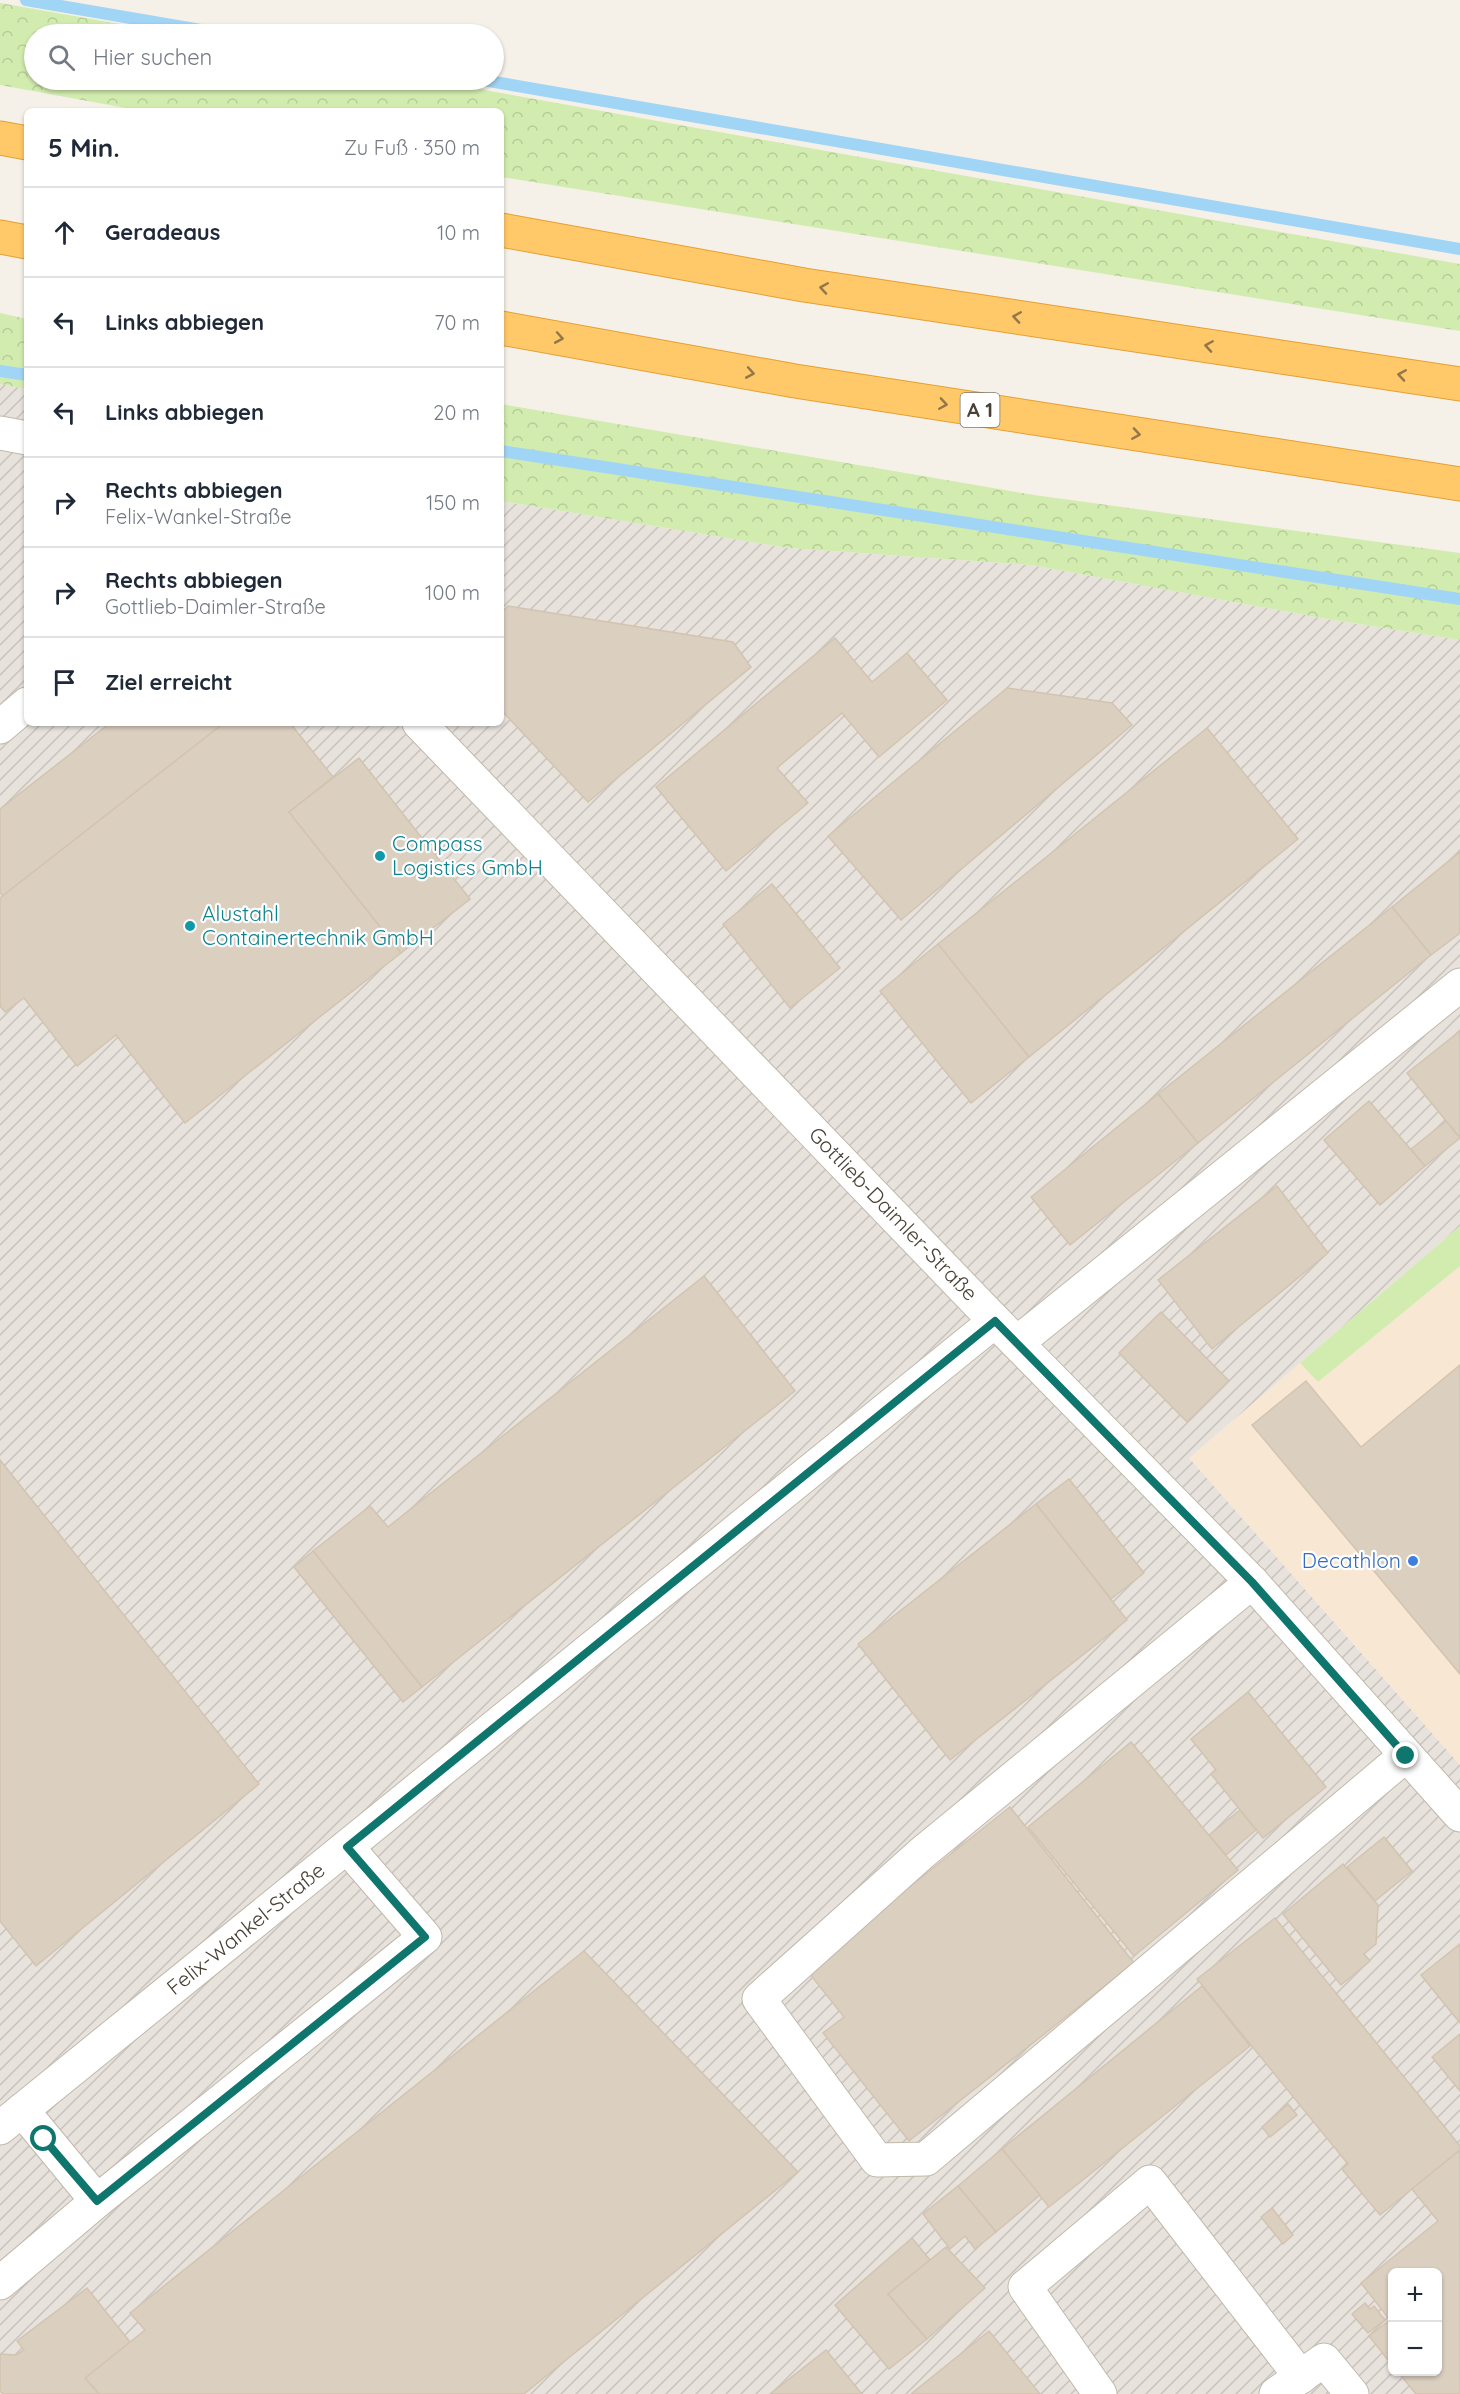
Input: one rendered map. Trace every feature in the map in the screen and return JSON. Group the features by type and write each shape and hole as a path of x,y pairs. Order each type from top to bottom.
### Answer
{"highway":[{"path":"0,138 24,142"},
{"path":"504,231 804,285 1460,384"},
{"path":"0,237 24,241"},
{"name":"A 1","path":"504,329 795,381 1460,484"}],"street":[{"path":"0,433 24,437"},
{"path":"0,727 24,707"},
{"name":"Gottlieb-Daimler-Straße","path":"422,726 1006,1332 1252,1582 1460,1815"},
{"name":"Felix-Wankel-Straße","path":"11,2120 347,1847 1006,1332 1460,985"},
{"path":"1252,1582 922,1853 759,1999 877,2160 926,2159 1406,1756"},
{"path":"0,2283 97,2201 425,1937 347,1847"},
{"path":"11,2120 44,2139 97,2201"},
{"path":"1100,2394 1025,2287 1150,2182 1288,2386 1324,2360 1352,2394"}],"shaded area":[{"path":"0,384 24,388 24,726 504,726 504,501 788,548 1031,565 1327,619 1460,640 1460,1226 1189,1458 1460,1765 1460,2394 0,2394"},
{"path":"1460,1266 1460,1765 1189,1458 1300,1363 1318,1382"}],"green space":[{"path":"0,3 120,24 24,24 24,89 0,85"},
{"path":"27,90 484,90 1460,264 1460,331 504,177 504,108 126,108"},
{"path":"0,313 24,318 24,388 0,384"},
{"path":"504,405 1034,495 1460,553 1460,640 1327,619 1031,565 788,548 504,501"},
{"path":"1460,1226 1460,1266 1318,1382 1300,1363"}],"building":[{"path":"508,606 733,642 751,667 588,802 504,713 504,610"},
{"path":"835,638 872,682 907,653 947,700 879,757 842,713 777,768 808,803 726,871 656,787"},
{"path":"1007,688 1112,703 1132,725 901,920 828,836"},
{"path":"106,726 220,726 3,896 0,893 0,809"},
{"name":"Alustahl Containertechnik GmbH","path":"220,726 292,726 333,777 289,812 401,953 185,1123 116,1035 77,1066 24,998 5,1012 0,1006 0,898"},
{"path":"1207,728 1298,839 1029,1057 938,944"},
{"name":"Compass Logistics GmbH","path":"359,758 470,899 401,953 289,812"},
{"path":"1460,852 1460,933 1431,955 1392,907"},
{"path":"772,884 840,968 790,1008 723,924"},
{"path":"1392,907 1431,955 1198,1143 1158,1094"},
{"path":"938,944 1029,1057 971,1103 880,991"},
{"path":"1460,1031 1460,1138 1407,1073"},
{"path":"1158,1094 1198,1143 1070,1245 1031,1197"},
{"path":"1369,1101 1425,1166 1380,1205 1324,1140"},
{"path":"1446,1121 1460,1138 1425,1166 1411,1149"},
{"path":"1277,1186 1328,1253 1212,1349 1158,1280"},
{"path":"704,1276 795,1391 422,1687 313,1551 370,1506 388,1527"},
{"path":"1161,1312 1229,1381 1187,1422 1119,1353"},
{"name":"Decathlon","path":"1460,1365 1460,1674 1252,1425 1306,1381 1361,1447"},
{"path":"0,1460 259,1784 36,1966 0,1921"},
{"path":"1069,1479 1144,1573 1111,1599 1036,1504"},
{"path":"1036,1504 1127,1620 950,1760 858,1644"},
{"path":"313,1551 422,1687 403,1702 294,1567"},
{"path":"1248,1692 1326,1787 1263,1838 1211,1774 1216,1770 1191,1739"},
{"path":"1131,1742 1238,1870 1134,1956 1028,1827"},
{"path":"1010,1807 1134,1963 909,2141 823,2033 844,2017 806,1969"},
{"path":"1240,1810 1256,1830 1226,1855 1209,1835"},
{"path":"1384,1837 1412,1871 1375,1901 1347,1867"},
{"path":"1343,1864 1378,1905 1376,1944 1364,1954 1370,1961 1341,1985 1283,1914"},
{"path":"1275,1918 1460,2146 1460,2150 1380,2215 1342,2169 1348,2164 1197,1979"},
{"path":"1460,1944 1460,2023 1421,1975"},
{"path":"584,1951 798,2172 524,2394 99,2394 85,2378 145,2330 130,2313"},
{"path":"1202,1986 1250,2046 1049,2207 1002,2149"},
{"path":"1460,2034 1460,2091 1432,2057"},
{"path":"1288,2104 1297,2115 1270,2137 1262,2127"},
{"path":"1002,2149 1040,2195 996,2232 958,2186"},
{"path":"1460,2150 1460,2394 1416,2394 1401,2376 1442,2376 1442,2268 1388,2268 1388,2317 1361,2283 1438,2221 1412,2189"},
{"path":"958,2186 996,2232 975,2249 965,2236 950,2249 923,2214"},
{"path":"1272,2208 1293,2235 1283,2244 1261,2217"},
{"path":"912,2238 930,2260 888,2294 927,2339 889,2369 835,2305"},
{"path":"946,2247 985,2288 927,2339 888,2294"},
{"path":"87,2288 130,2342 85,2378 99,2394 3,2394 0,2391 0,2354 16,2355 24,2350 17,2341"},
{"path":"1365,2303 1370,2309 1374,2306 1385,2320 1368,2333 1352,2314"},
{"path":"1388,2322 1388,2360 1369,2336"},
{"path":"989,2331 1040,2394 911,2394"},
{"path":"826,2350 862,2394 770,2394"}],"waterway":[{"path":"26,0 166,24"},
{"path":"504,84 1460,249"},
{"path":"0,371 24,375"},
{"path":"504,451 1460,599"}],"place":[{"name":"Compass Logistics GmbH","path":"380,856"},
{"name":"Alustahl Containertechnik GmbH","path":"190,926"},
{"name":"Decathlon","path":"1413,1561"}],"route":[{"path":"44,2139 97,2201 425,1937 347,1847 995,1321 1252,1582 1406,1756"}]}
